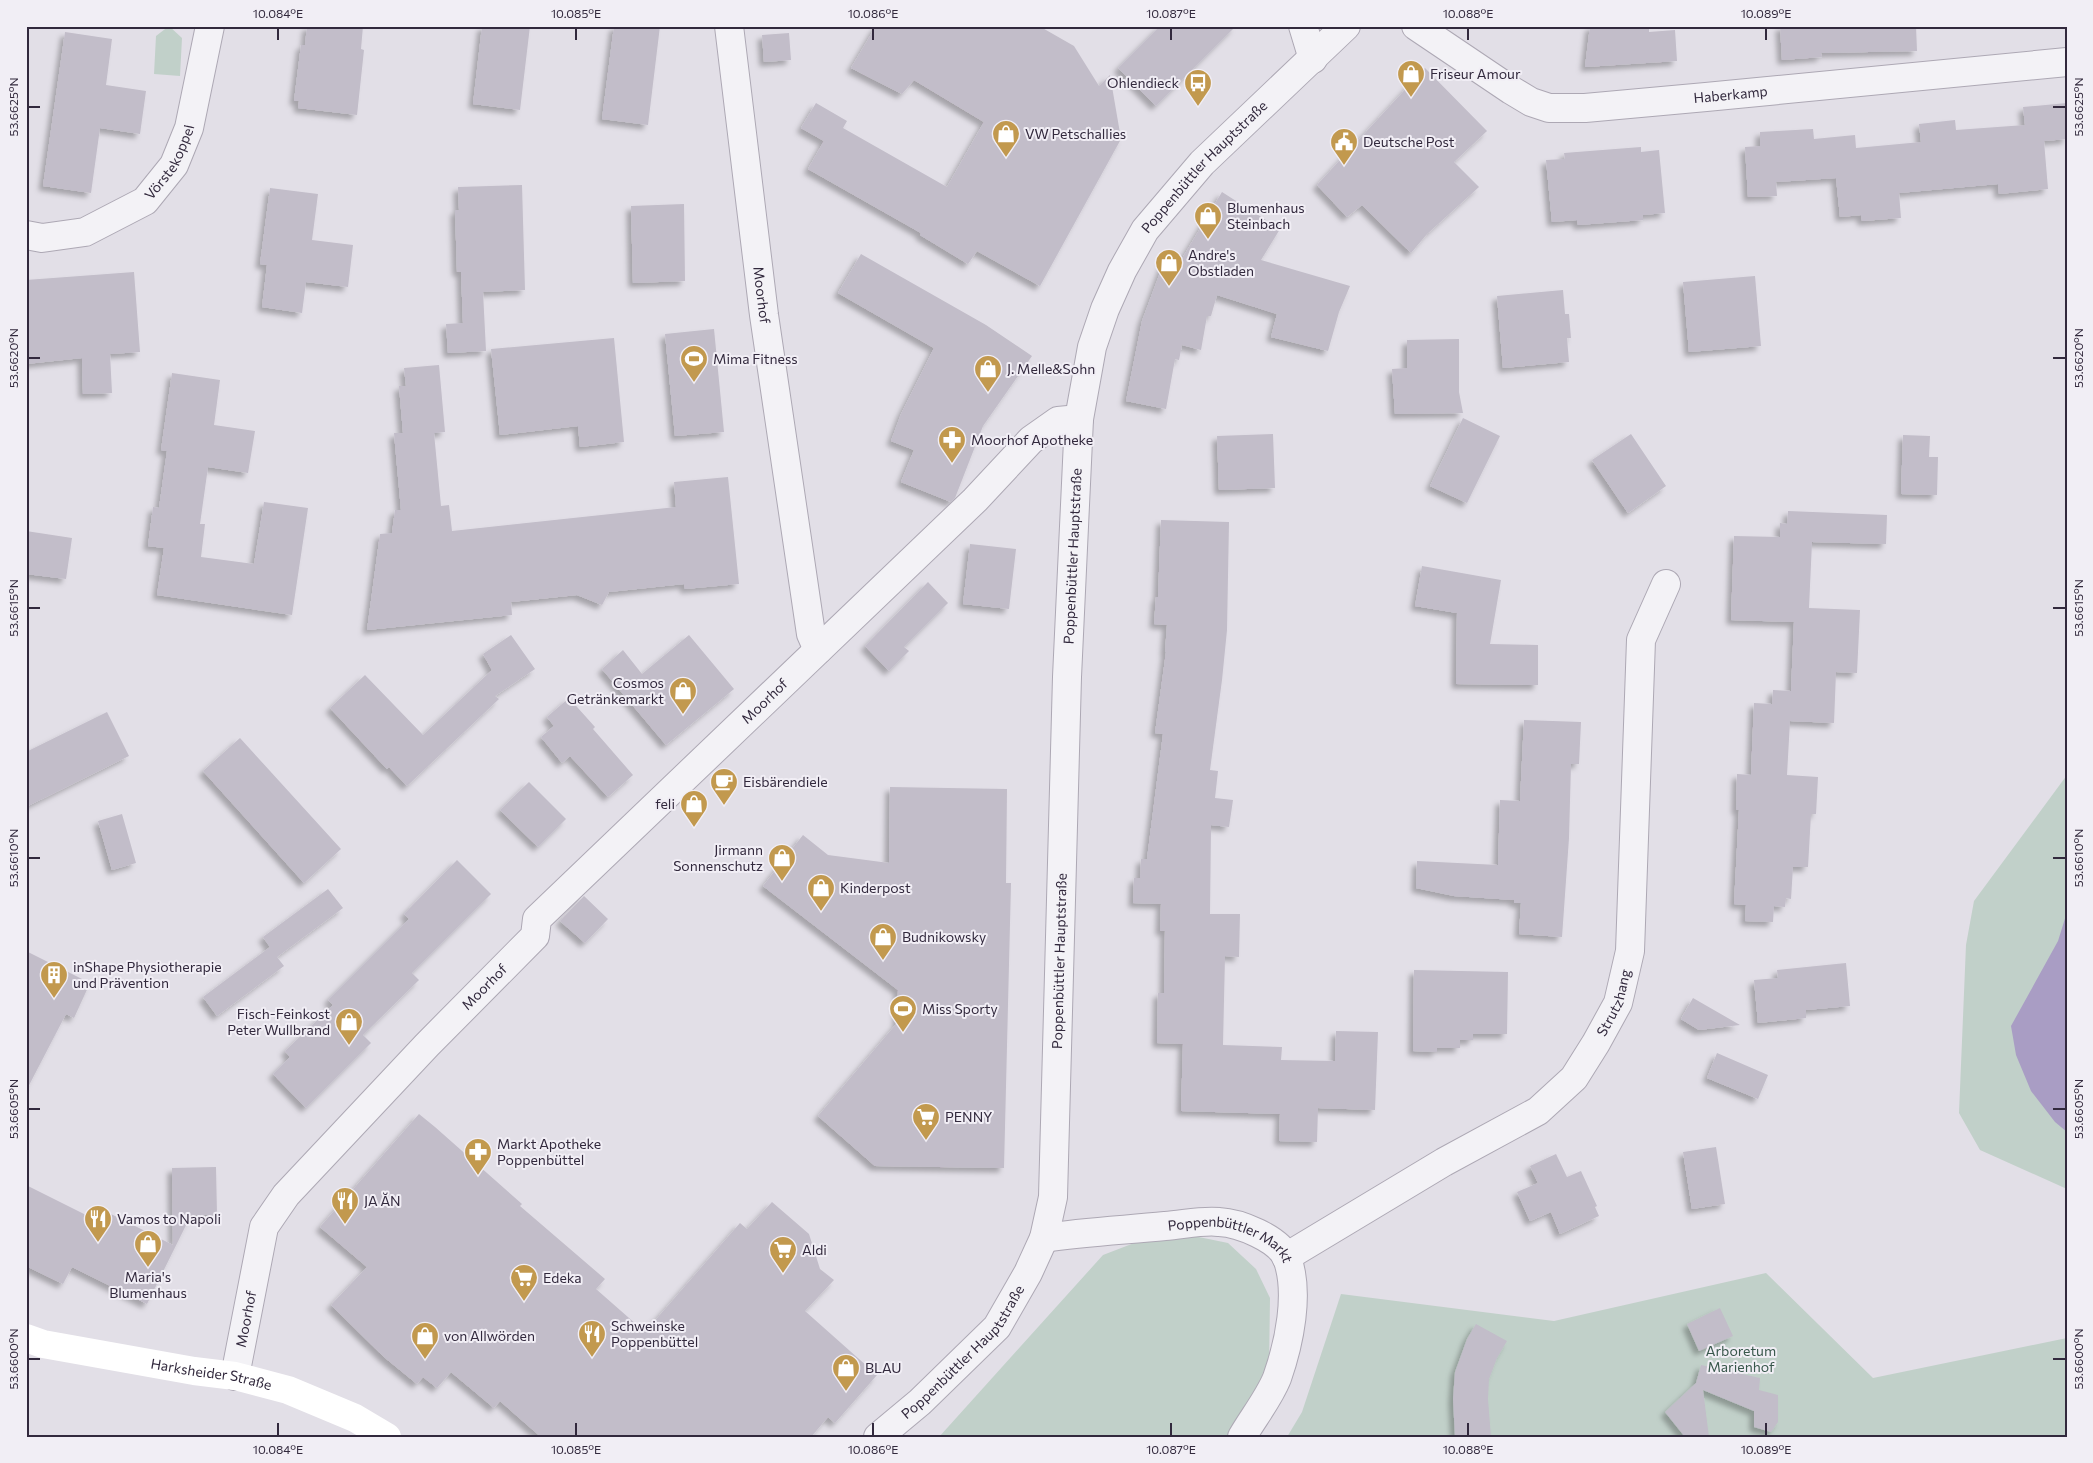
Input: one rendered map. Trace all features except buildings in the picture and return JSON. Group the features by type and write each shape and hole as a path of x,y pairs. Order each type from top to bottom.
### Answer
{"main road":[{"name":"Harksheider Straße","path":"26,1338 43,1344 194,1371 235,1376 288,1390 355,1418 387,1437"}],"street":[{"name":"Vörstekoppel","path":"26,236 42,238 85,232 145,201 174,165 189,128 210,26"},
{"name":"Moorhof","path":"729,26 764,315 811,634 818,650"},
{"path":"1303,26 1313,59"},
{"name":"Poppenbüttler Hauptstraße","path":"878,1437 920,1402 997,1327 1028,1273 1044,1238 1053,1197 1068,677 1079,419 1092,347 1105,309 1122,271 1145,230 1202,163 1346,26"},
{"name":"Haberkamp","path":"1416,26 1511,90 1531,102 1549,108 1584,108 2067,62"},
{"name":"Moorhof","path":"235,1376 264,1227 286,1195 427,1045 535,936 537,919 975,500 1032,440 1058,421 1079,419"},
{"name":"Strutzhang","path":"1286,1257 1444,1162 1538,1111 1574,1078 1596,1043 1618,1003 1630,951 1641,640 1666,584"},
{"name":"Poppenbüttler Markt","path":"1044,1238 1070,1234 1219,1222 1250,1230 1274,1243 1286,1257 1292,1280 1292,1316 1288,1342 1276,1379 1242,1437"}],"green space":[{"path":"169,26 182,38 180,76 154,74 156,36"},
{"path":"2067,775 2067,1189 1980,1150 1959,1113 1966,945 1974,901"},
{"path":"1155,1235 1189,1235 1228,1243 1256,1269 1270,1298 1269,1368 1227,1437 939,1437 1103,1255"},
{"name":"Arboretum Marienhof","path":"1766,1273 1873,1378 2067,1338 2067,1437 1287,1437 1302,1412 1341,1294 1554,1321"}],"shaded area":[{"path":"2067,912 2067,1132 2055,1122 2031,1091 2016,1055 2011,1026 2058,941"}],"place":[{"name":"Friseur Amour","path":"1411,98"},
{"name":"Ohlendieck","path":"1198,107"},
{"name":"VW Petschallies","path":"1006,158"},
{"name":"Deutsche Post","path":"1344,166"},
{"name":"Blumenhaus Steinbach","path":"1208,240"},
{"name":"Andre's Obstladen","path":"1169,287"},
{"name":"Mima Fitness","path":"694,383"},
{"name":"J. Melle&Sohn","path":"988,393"},
{"name":"Moorhof Apotheke","path":"952,464"},
{"name":"Cosmos Getränkemarkt","path":"683,715"},
{"name":"Eisbärendiele","path":"724,806"},
{"name":"feli","path":"694,828"},
{"name":"Jirmann Sonnenschutz","path":"782,882"},
{"name":"Kinderpost","path":"821,912"},
{"name":"Budnikowsky","path":"883,961"},
{"name":"inShape Physiotherapie und Prävention","path":"54,999"},
{"name":"Miss Sporty","path":"903,1033"},
{"name":"Fisch-Feinkost Peter Wullbrand","path":"349,1046"},
{"name":"PENNY","path":"926,1141"},
{"name":"Markt Apotheke Poppenbüttel","path":"478,1176"},
{"name":"JA ĂN","path":"345,1225"},
{"name":"Vamos to Napoli","path":"98,1243"},
{"name":"Maria's Blumenhaus","path":"148,1268"},
{"name":"Aldi","path":"783,1274"},
{"name":"Edeka","path":"524,1302"},
{"name":"Schweinske Poppenbüttel","path":"592,1358"},
{"name":"von Allwörden","path":"425,1360"},
{"name":"BLAU","path":"846,1392"}]}
